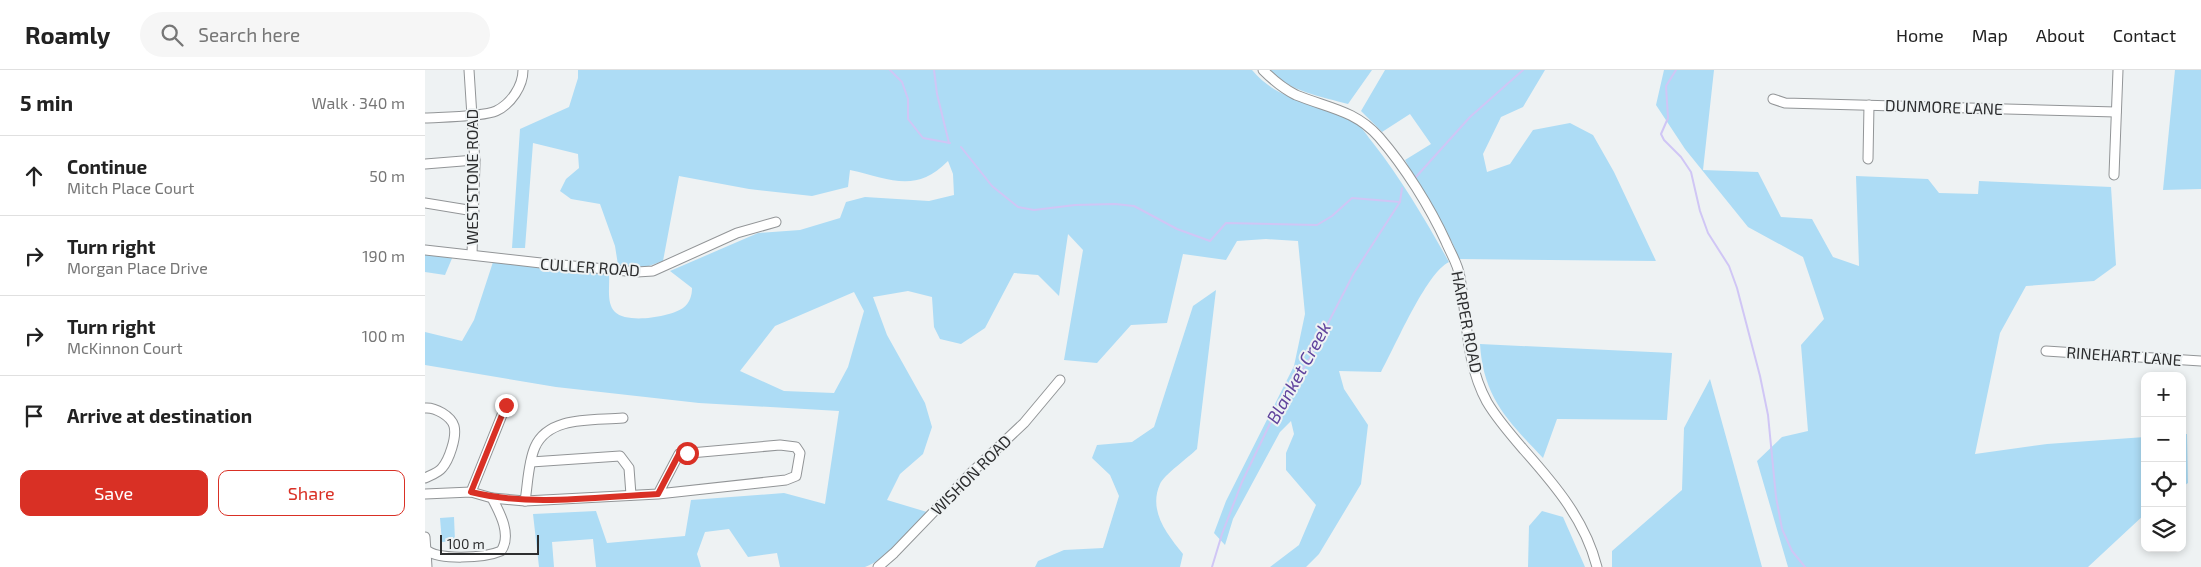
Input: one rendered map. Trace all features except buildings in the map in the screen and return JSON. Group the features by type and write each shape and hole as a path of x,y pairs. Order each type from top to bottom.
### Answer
{"street":[{"name":"WESTSTONE ROAD","path":"469,70 475,160 472,254"},
{"path":"425,118 495,112 507,104 517,92 523,70"},
{"name":"HARPER ROAD","path":"1263,70 1278,84 1296,94 1355,116 1369,126 1380,138 1416,190 1438,224 1458,268 1469,346 1482,392 1496,415 1573,511 1589,541 1597,567"},
{"path":"2114,175 2118,70"},
{"name":"DUNMORE LANE","path":"1773,99 1785,103 2116,112"},
{"path":"1868,159 1869,105"},
{"path":"425,164 475,160"},
{"path":"425,203 473,212"},
{"name":"CULLER ROAD","path":"425,250 637,272 653,271 737,233 776,222"},
{"name":"RINEHART LANE","path":"2046,350 2201,361"},
{"name":"WISHON ROAD","path":"878,567 894,554 971,473 1024,423 1060,380"},
{"path":"471,492 506,405"},
{"path":"425,408 441,413 453,423 455,429 450,453 443,467 425,478"},
{"path":"525,501 535,446 550,428 563,423 623,418"},
{"path":"425,494 471,492 492,498 525,501 658,494 761,483 793,478 800,453 796,447 780,445 679,454 658,494"},
{"path":"531,462 620,456 629,468 631,495"},
{"path":"425,549 429,554 441,556 475,556 501,551 504,546 505,530 492,498"},
{"path":"425,537 427,567"}],"shaded area":[{"path":"578,70 1252,70 1264,82 1289,97 1330,110 1358,125 1404,186 1449,262 1440,269 1421,295 1381,372 1339,371 1344,389 1368,425 1361,484 1319,554 1306,567 1270,567 1299,545 1316,505 1286,470 1286,453 1294,434 1291,421 1280,432 1233,519 1225,545 1214,533 1226,501 1294,366 1305,314 1298,241 1266,239 1237,241 1226,260 1183,254 1167,323 1131,325 1097,363 1064,360 1083,250 1068,234 1059,296 1038,275 1014,273 985,328 961,344 940,339 934,327 932,297 908,291 873,297 887,335 925,403 932,427 923,454 900,474 887,500 927,512 890,551 874,563 865,567 780,567 777,553 748,557 729,529 705,532 697,554 701,567 596,567 593,539 552,542 554,567 539,567 533,514 596,511 607,543 685,536 691,500 784,493 825,504 839,411 699,403 556,387 425,365 425,332 462,341 474,320 493,262 609,275 609,299 615,312 629,318 649,318 669,314 683,308 691,296 692,288 670,271 758,233 800,230 840,218 846,202 865,197 929,201 954,195 953,174 948,161 925,178 913,181 890,180 850,170 848,187 812,196 749,189 679,176 663,261 646,267 618,265 615,246 600,204 571,199 560,191 566,179 579,168 578,154 533,143 525,248 512,248 520,129 569,107 578,78","holes":["854,292 864,311 848,367 834,393 784,391 740,371 775,326"]},
{"path":"1270,70 1372,70 1348,104 1296,88 1277,77"},
{"path":"1385,70 1545,70 1523,107 1501,117 1483,154 1487,172 1510,164 1533,130 1570,123 1593,135 1614,172 1656,261 1459,259 1441,221 1405,160 1431,144 1410,114 1382,132 1361,111"},
{"path":"1664,70 1714,70 1703,170 1758,172 1781,217 1812,219 1833,257 1859,266 1856,176 1928,179 1939,193 1978,194 1979,181 2111,187 2116,265 2094,281 2026,286 2000,333 1975,454 2047,444 2141,437 2141,518 2088,567 1788,567 1757,461 1782,437 1808,431 1801,345 1824,319 1803,257 1748,227 1685,149 1656,105"},
{"path":"2175,70 2201,70 2201,189 2163,190"},
{"path":"425,255 453,256 445,275 425,272"},
{"path":"1216,290 1197,449 1162,480 1157,494 1156,504 1161,522 1183,554 1180,567 1035,567 1038,561 1064,550 1103,548 1119,496 1110,475 1092,458 1097,445 1132,442 1154,427 1193,306"},
{"path":"1480,344 1672,353 1667,420 1557,419 1543,458 1508,420 1499,407 1486,379"},
{"path":"1710,379 1762,567 1612,567 1612,551 1682,490 1684,428"},
{"path":"2186,434 2187,434 2188,483 2186,484"},
{"path":"1542,511 1563,517 1585,567 1528,567 1529,526"},
{"path":"454,517 455,541 442,542 440,518"}],"waterway":[{"path":"890,70 902,82 908,99 908,119 923,138 950,143"},
{"path":"934,70 937,94 949,143"},
{"name":"Blanket Creek","path":"1415,178 1470,117 1523,70"},
{"path":"1676,70 1666,86 1668,118 1661,134 1691,172 1700,211 1708,233 1729,266 1737,288 1768,415 1776,497 1782,529 1792,551 1805,567"},
{"path":"961,147 992,186 1018,207 1034,210 1075,205 1115,204 1134,206 1177,229 1210,241 1226,223 1317,225 1332,216 1352,198 1400,202"},
{"name":"Blanket Creek","path":"1212,567 1222,534 1242,482 1277,409 1310,358 1354,273 1400,202 1402,188"}],"route":[{"path":"506,405 471,492 492,498 525,501 658,494 679,454 687,453"}]}
